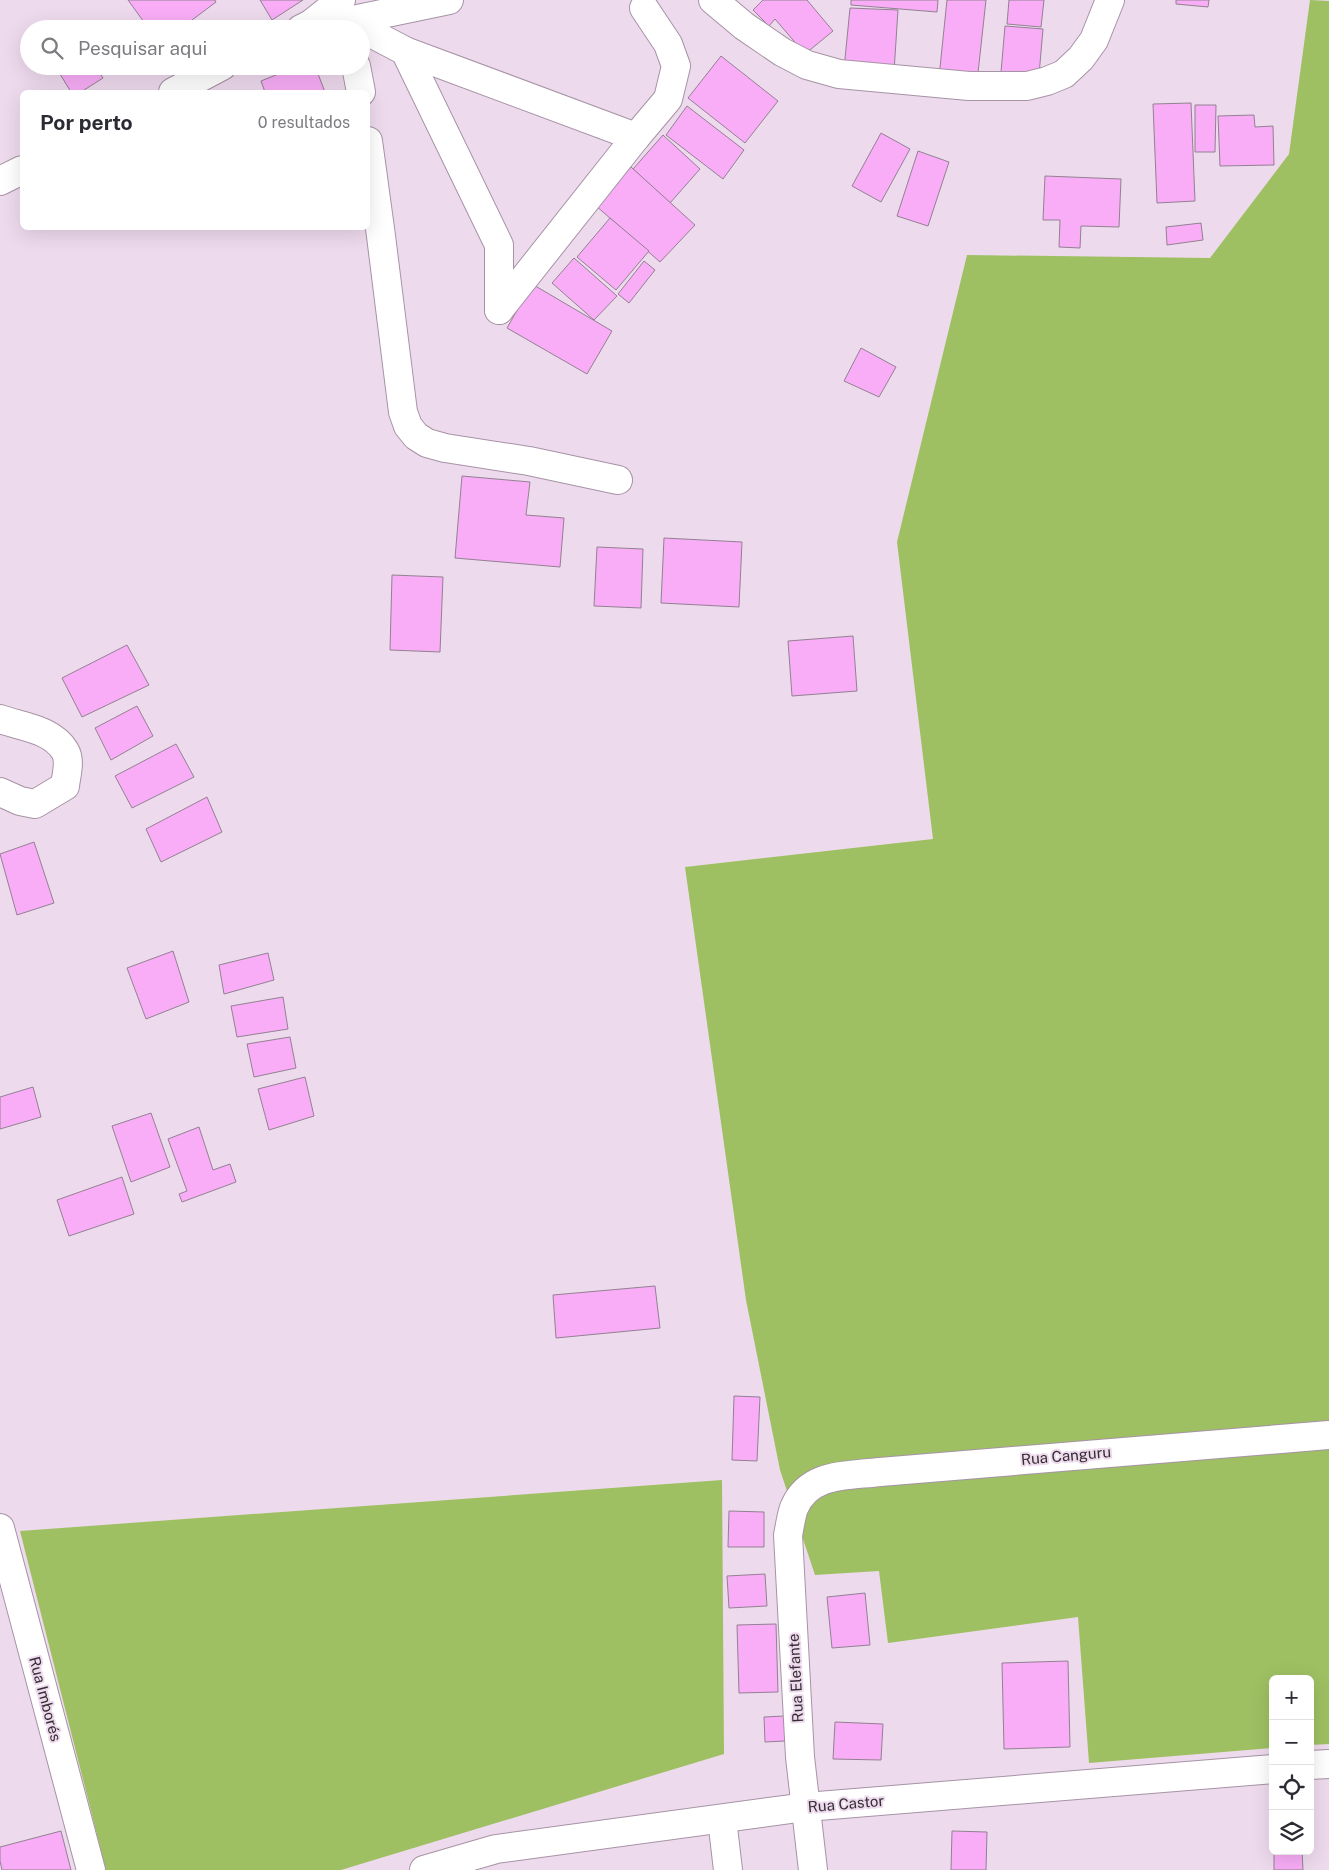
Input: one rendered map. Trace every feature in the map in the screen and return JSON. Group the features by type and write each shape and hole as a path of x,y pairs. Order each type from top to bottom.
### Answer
{"street":[{"path":"330,20 449,0"},
{"path":"713,0 744,26 782,52 807,65 839,74 969,86 1027,86 1064,74 1081,58 1094,40 1110,0"},
{"path":"405,51 499,245 499,310 668,99 676,66 668,44 644,8"},
{"path":"370,30 405,51 636,137"},
{"path":"177,90 205,75"},
{"path":"357,75 360,90"},
{"path":"370,156 403,412 408,426 416,436 427,443 445,448 529,461 618,480"},
{"path":"0,181 20,171"},
{"path":"0,719 47,734 66,752 68,767 65,786 35,804 20,801 0,792"},
{"name":"Rua Canguru","path":"806,1489 822,1480 880,1472 1329,1435"},
{"name":"Rua Elefante","path":"806,1489 794,1508 788,1535 800,1757 814,1870"},
{"name":"Rua Imborés","path":"0,1528 90,1870"},
{"path":"1314,1766 1329,1764"},
{"name":"Rua Castor","path":"424,1870 496,1849 806,1807 1269,1769"},
{"path":"722,1819 728,1870"}],"green space":[{"path":"1310,0 1329,1 1329,1744 1314,1745 1314,1675 1269,1675 1269,1748 1089,1763 1078,1617 888,1643 879,1571 815,1575 780,1470 746,1300 685,867 933,839 897,542 967,255 1210,258 1289,154"},
{"path":"722,1480 724,1754 341,1870 106,1870 20,1531"}],"building":[{"path":"128,0 215,0 216,2 192,20 142,20"},
{"path":"260,0 303,0 272,20"},
{"path":"763,0 807,0 833,31 805,54 775,19 769,26 753,10"},
{"path":"851,0 938,0 937,12 851,5"},
{"path":"947,0 986,0 977,82 939,77"},
{"path":"1009,0 1044,0 1041,27 1007,24"},
{"path":"1176,0 1209,0 1208,7 1176,4"},
{"path":"850,8 898,10 894,72 844,69"},
{"path":"1005,26 1043,29 1039,75 1001,72"},
{"path":"721,56 778,101 745,143 688,98"},
{"path":"61,75 101,75 103,78 84,90 70,90"},
{"path":"276,75 318,75 324,90 264,90 261,81"},
{"path":"1191,103 1195,201 1157,203 1153,104"},
{"path":"1195,105 1216,105 1215,152 1195,152"},
{"path":"687,106 744,150 723,179 666,135"},
{"path":"1254,115 1255,127 1273,126 1274,165 1220,166 1218,116"},
{"path":"881,133 910,149 881,202 852,186"},
{"path":"663,135 700,169 670,203 633,169"},
{"path":"918,151 949,162 928,226 897,216"},
{"path":"631,167 695,225 660,262 595,205"},
{"path":"1045,176 1121,179 1119,227 1081,226 1080,248 1059,247 1060,220 1043,220"},
{"path":"610,218 649,251 616,290 577,257"},
{"path":"1201,223 1203,240 1167,245 1166,227"},
{"path":"574,258 617,296 594,320 552,283"},
{"path":"644,261 655,270 629,303 618,294"},
{"path":"532,284 612,331 587,374 507,328"},
{"path":"861,348 896,367 879,397 844,381"},
{"path":"462,476 530,482 526,515 564,518 560,567 455,558"},
{"path":"664,538 742,542 739,607 661,603"},
{"path":"597,547 643,549 641,608 594,606"},
{"path":"392,575 443,577 440,652 390,650"},
{"path":"853,636 857,691 792,696 788,641"},
{"path":"127,645 149,685 82,717 62,678"},
{"path":"137,706 153,736 111,760 95,728"},
{"path":"176,744 194,777 132,808 115,776"},
{"path":"207,797 222,832 161,862 146,829"},
{"path":"34,842 54,903 17,915 0,854"},
{"path":"173,951 189,1002 146,1019 127,968"},
{"path":"268,953 274,980 224,994 219,965"},
{"path":"283,997 288,1029 237,1037 231,1006"},
{"path":"290,1037 296,1068 254,1077 247,1044"},
{"path":"305,1077 314,1116 269,1130 258,1089"},
{"path":"33,1087 41,1117 0,1129 0,1097"},
{"path":"151,1113 170,1167 131,1182 112,1126"},
{"path":"199,1127 213,1170 230,1164 236,1182 182,1202 179,1194 187,1191 168,1139"},
{"path":"122,1177 134,1214 69,1236 57,1200"},
{"path":"655,1286 660,1328 556,1338 553,1295"},
{"path":"734,1396 760,1397 757,1461 732,1460"},
{"path":"729,1511 764,1512 764,1547 728,1547"},
{"path":"765,1574 767,1606 729,1608 727,1576"},
{"path":"865,1593 870,1645 832,1648 827,1597"},
{"path":"776,1624 778,1692 739,1693 737,1625"},
{"path":"1068,1661 1070,1747 1004,1749 1002,1663"},
{"path":"784,1716 785,1741 765,1742 764,1717"},
{"path":"835,1722 883,1724 881,1760 833,1759"},
{"path":"61,1831 71,1870 2,1870 0,1847"},
{"path":"952,1831 987,1832 986,1870 951,1870"},
{"path":"1274,1855 1302,1855 1303,1870 1274,1870"}]}
